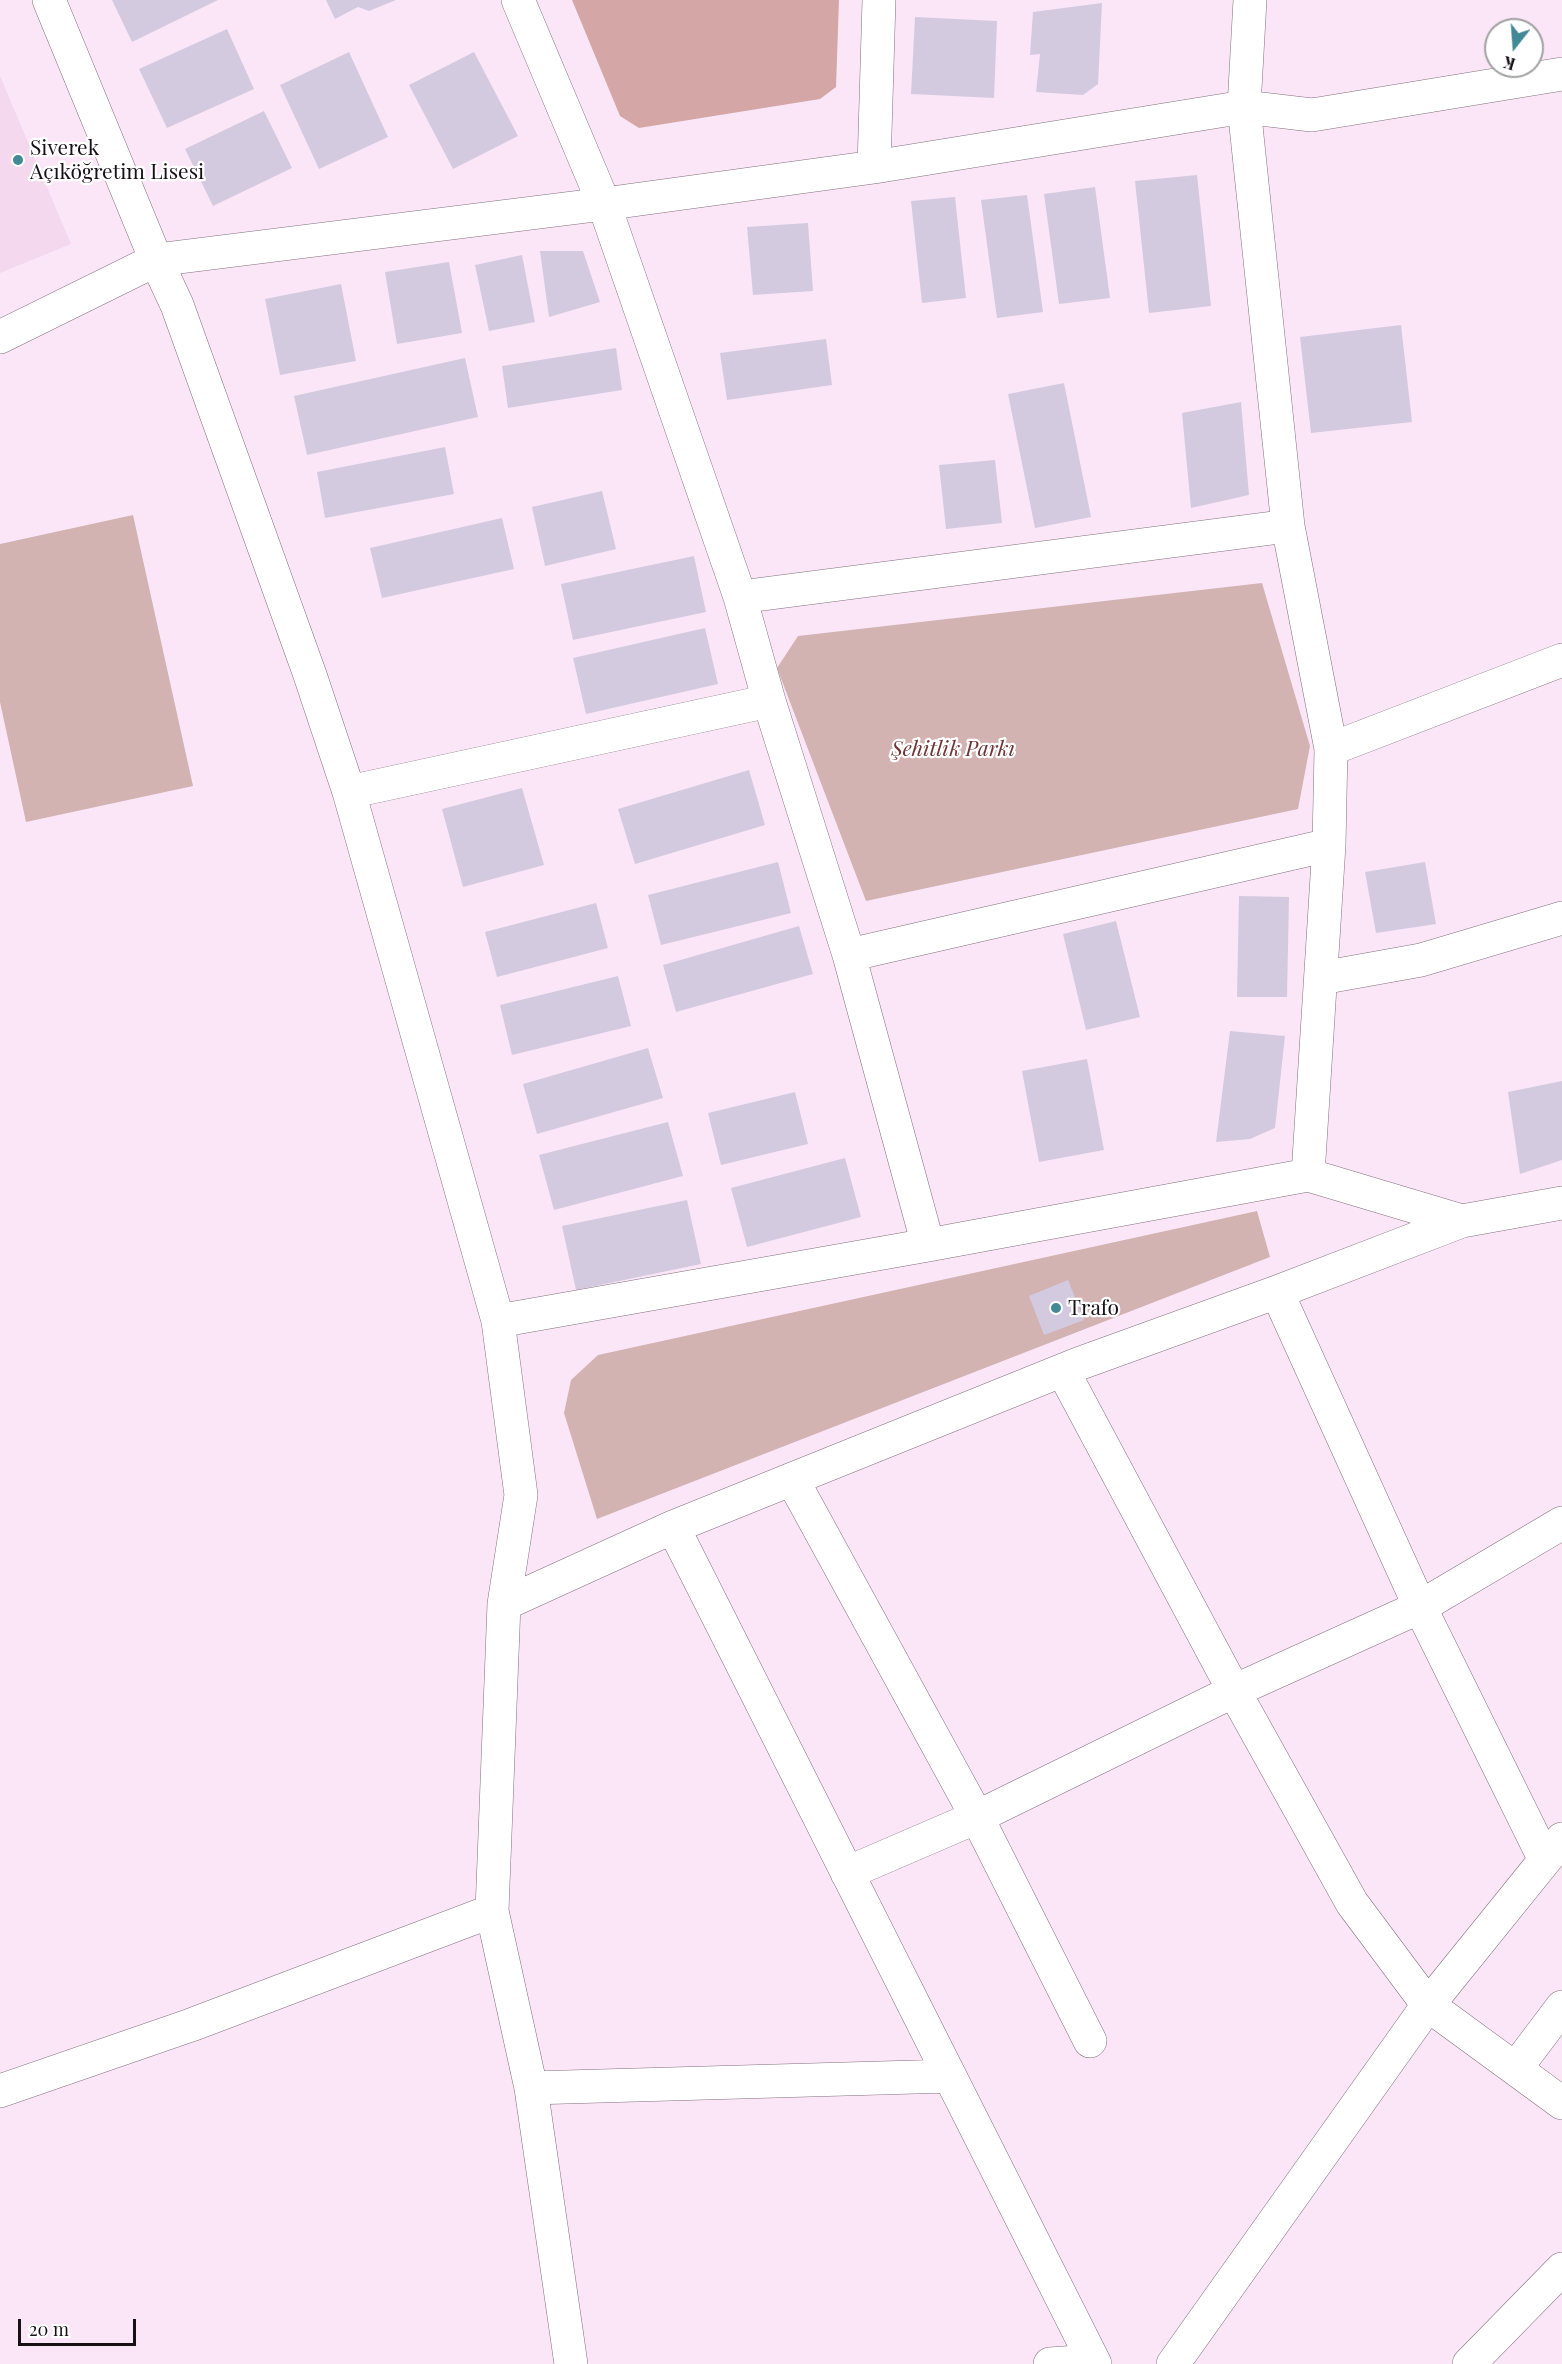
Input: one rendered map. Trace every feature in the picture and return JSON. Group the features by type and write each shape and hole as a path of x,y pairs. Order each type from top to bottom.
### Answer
{"street":[{"path":"49,0 181,316 310,675 349,792 498,1321 521,1495 504,1604 492,1911 531,2088 570,2364"},
{"path":"518,0 604,204 740,597 769,701 849,955 928,1245"},
{"path":"874,167 879,0"},
{"path":"1250,0 1244,107 1288,526 1331,749 1329,845 1308,1175"},
{"path":"0,337 156,260 604,204 874,167 1244,107 1312,115 1562,74"},
{"path":"740,597 1288,526"},
{"path":"1331,749 1562,660"},
{"path":"349,792 769,701"},
{"path":"849,955 1329,845"},
{"path":"1321,978 1420,960 1562,918"},
{"path":"498,1321 1308,1175 1462,1221"},
{"path":"504,1604 673,1527 1063,1371 1462,1221 1562,1203"},
{"path":"1173,2364 1428,2005 1553,1849 1420,1608 1277,1292"},
{"path":"1063,1371 1234,1691 1352,1903 1428,2005 1562,2103"},
{"path":"792,1479 977,1816 1090,2041"},
{"path":"847,1873 977,1816 1234,1691 1420,1608 1562,1523"},
{"path":"673,1527 1094,2362 1050,2364"},
{"path":"0,2091 191,2025 492,1911"},
{"path":"1516,2068 1562,2007"},
{"path":"531,2088 950,2076"},
{"path":"1469,2364 1562,2270"}],"shaded area":[{"path":"572,0 839,0 836,87 820,99 639,128 620,116"},
{"name":"Siverek Açıköğretim Lisesi","path":"0,76 71,244 0,273"}],"green space":[{"path":"133,515 193,786 26,822 0,702 0,544"},
{"name":"Şehitlik Parkı","path":"1262,583 1310,746 1298,809 866,901 777,668 798,636"},
{"path":"1257,1211 1270,1257 597,1519 564,1413 571,1380 598,1355"}],"building":[{"path":"112,0 218,0 132,42"},
{"path":"326,0 396,0 369,11 358,7 335,19"},
{"path":"1102,3 1098,84 1083,95 1036,92 1040,54 1030,55 1033,12"},
{"path":"915,17 997,21 994,98 911,94"},
{"path":"227,29 254,89 167,128 139,69"},
{"path":"349,52 388,137 319,169 280,85"},
{"path":"474,52 518,136 453,169 409,85"},
{"path":"264,111 292,168 213,206 185,149"},
{"path":"1197,175 1211,306 1149,313 1135,181"},
{"path":"1095,187 1110,298 1059,304 1044,194"},
{"path":"1027,195 1043,312 997,318 981,200"},
{"path":"955,197 966,298 922,303 911,201"},
{"path":"808,223 813,291 753,295 747,227"},
{"path":"540,251 583,251 600,302 549,317"},
{"path":"522,255 535,322 489,331 475,265"},
{"path":"449,262 462,333 397,344 385,272"},
{"path":"341,284 356,361 280,375 265,299"},
{"path":"1401,325 1412,422 1311,433 1300,337"},
{"path":"826,339 832,385 727,400 720,353"},
{"path":"616,348 622,390 508,408 502,366"},
{"path":"465,358 478,417 307,455 294,396"},
{"path":"1064,383 1091,517 1035,528 1008,394"},
{"path":"1241,402 1249,495 1191,508 1182,413"},
{"path":"445,447 454,494 325,518 317,472"},
{"path":"995,460 1002,523 946,529 939,465"},
{"path":"602,491 616,549 545,566 532,507"},
{"path":"502,518 514,569 382,598 370,548"},
{"path":"694,556 706,612 573,640 561,584"},
{"path":"705,628 718,684 586,714 573,658"},
{"path":"749,770 765,825 635,864 618,809"},
{"path":"522,788 544,865 463,887 442,809"},
{"path":"778,862 791,913 661,945 648,895"},
{"path":"1425,862 1436,924 1376,933 1365,872"},
{"path":"1239,896 1289,897 1287,997 1237,997"},
{"path":"596,903 608,948 497,977 485,932"},
{"path":"1116,921 1140,1017 1086,1030 1063,934"},
{"path":"799,926 813,974 676,1012 663,965"},
{"path":"618,976 631,1026 512,1055 500,1005"},
{"path":"1230,1031 1285,1036 1275,1128 1250,1139 1216,1142"},
{"path":"648,1048 663,1098 537,1134 523,1084"},
{"path":"1087,1059 1104,1150 1039,1162 1022,1071"},
{"path":"1562,1081 1562,1160 1520,1174 1508,1092"},
{"path":"795,1092 808,1144 721,1165 708,1113"},
{"path":"668,1122 683,1176 554,1210 539,1155"},
{"path":"845,1158 861,1217 747,1247 731,1188"},
{"path":"687,1200 701,1264 576,1290 562,1226"},
{"name":"Trafo","path":"1068,1280 1084,1320 1044,1335 1029,1296"}],"place":[{"name":"Siverek Açıköğretim Lisesi","path":"18,160"},
{"name":"Trafo","path":"1056,1308"}]}
